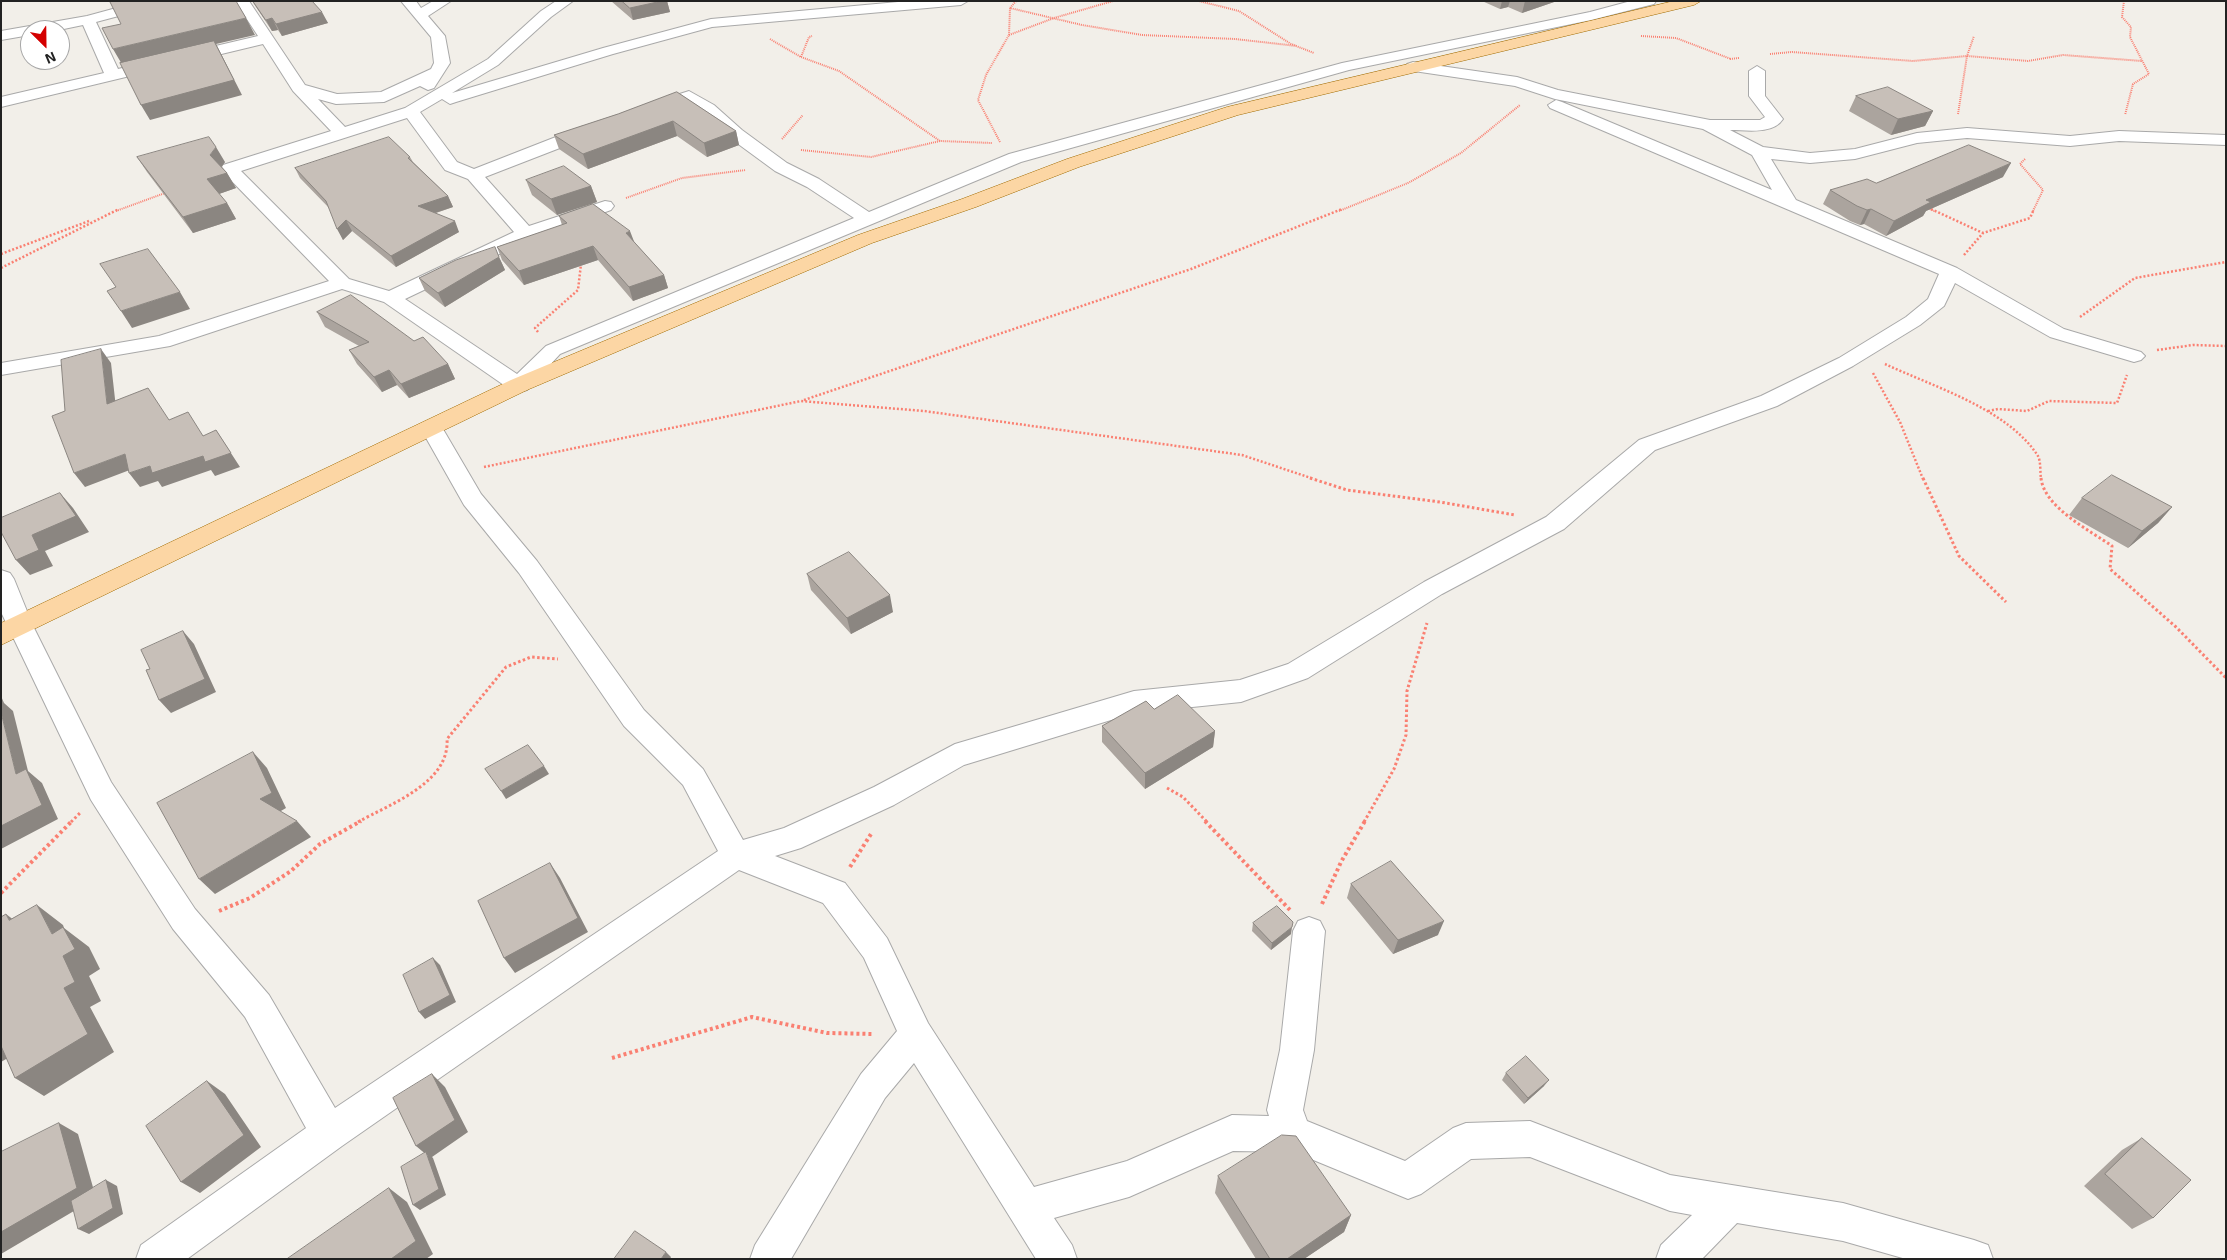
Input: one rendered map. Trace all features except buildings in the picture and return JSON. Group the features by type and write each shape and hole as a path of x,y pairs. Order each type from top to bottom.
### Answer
{"main road":[{"path":"11,630 432,429 519,385 865,239 969,203 1073,162 1233,111 1598,19 1694,1"}],"street":[{"path":"70,23 159,1"},
{"path":"242,1 265,40 299,88 342,133"},
{"path":"408,1 438,36 442,63 411,111"},
{"path":"429,1 445,1"},
{"path":"420,15 445,1"},
{"path":"411,111 493,62 546,14 566,1"},
{"path":"961,1 710,23 608,51 229,169 342,282 392,298 519,385 553,350 1016,158 1347,66 1598,19 1649,1"},
{"path":"1566,5 1598,19"},
{"path":"88,20 114,76"},
{"path":"1,36 20,33"},
{"path":"1,102 265,40"},
{"path":"1413,67 1516,82 1555,94 1708,125 1763,125 1774,119 1756,96 1757,71"},
{"path":"299,88 336,99 384,97 436,72"},
{"path":"1516,82 1533,94 1566,111 1950,272 2057,333 2134,356"},
{"path":"634,114 689,96 708,108 736,134 771,152 782,167 813,183 867,219"},
{"path":"411,111 451,166 474,174 526,234"},
{"path":"474,174 608,124"},
{"path":"1708,125 1759,152 1810,158 1855,154 1917,138 1967,133 2070,141 2119,136 2183,140 2226,140"},
{"path":"1759,152 1789,204"},
{"path":"392,298 526,234 605,206"},
{"path":"155,1259 329,1133 736,855 790,839 884,796 955,756 1134,702 1241,691 1298,671 1433,588 1554,523 1647,445 1769,401 1861,353 1913,322 1937,302 1950,272"},
{"path":"1,369 163,342 342,282"},
{"path":"432,429 472,499 528,568 634,718 692,777 736,855 834,893 876,948 916,1035 1058,1259"},
{"path":"1,579 11,630 101,791 184,919 257,1006 329,1133"},
{"path":"1294,1134 1285,1110 1297,1050 1309,932"},
{"path":"769,1259 873,1086 916,1035"},
{"path":"1024,1208 1129,1179 1232,1133 1294,1134 1408,1181 1466,1140 1530,1139 1670,1193 1843,1222 1974,1259"},
{"path":"1675,1259 1731,1203"}],"path":[{"path":"771,152 871,158 940,141 1000,143 978,100 986,75 1009,35 1010,8 1016,1"},
{"path":"1009,35 1054,18 1113,1"},
{"path":"1199,1 1239,11 1297,46 1347,66"},
{"path":"2119,136 2133,84 2149,74 2130,37 2131,27 2122,17 2124,1"},
{"path":"1010,8 1142,34 1297,46"},
{"path":"1598,19 1640,36 1676,38 1757,71"},
{"path":"743,20 776,44 801,57 839,71 940,141"},
{"path":"1967,133 1957,111 1967,56 1974,36"},
{"path":"1766,55 1792,52 1913,62 1967,56 2028,61 2063,54 2142,61"},
{"path":"1730,59 1739,58"},
{"path":"457,472 801,401 1190,269 1408,183 1461,153 1533,94"},
{"path":"771,152 803,115"},
{"path":"1950,272 1983,233 2030,218 2043,190 2020,164 2048,147 2070,141"},
{"path":"605,206 682,178 711,172 782,167"},
{"path":"1,254 168,192"},
{"path":"1920,205 1983,233"},
{"path":"1,268 106,214"},
{"path":"2057,333 2135,278 2226,262"},
{"path":"553,350 535,328 578,290 581,264"},
{"path":"1987,411 1998,409 2027,411 2049,401 2117,403 2134,356 2146,352 2193,345 2226,346"},
{"path":"1861,353 1987,411 2018,433 2039,458 2042,487 2062,512 2112,546 2110,569 2176,627 2226,678"},
{"path":"1861,353 1900,422 1935,508 1959,556 2006,602"},
{"path":"801,401 924,411 1242,454 1347,490 1440,502 1554,523"},
{"path":"1167,788 1183,797 1218,832 1309,932 1341,862 1394,769 1406,735 1407,690 1426,625 1433,588"},
{"path":"184,919 210,915 250,898 291,871 320,844 428,782 448,753 447,740 506,667 518,660 532,656 557,658 563,666"},
{"path":"1,892 101,791"},
{"path":"834,893 880,822 884,796"},
{"path":"612,1058 752,1017 826,1033 916,1035"}]}
